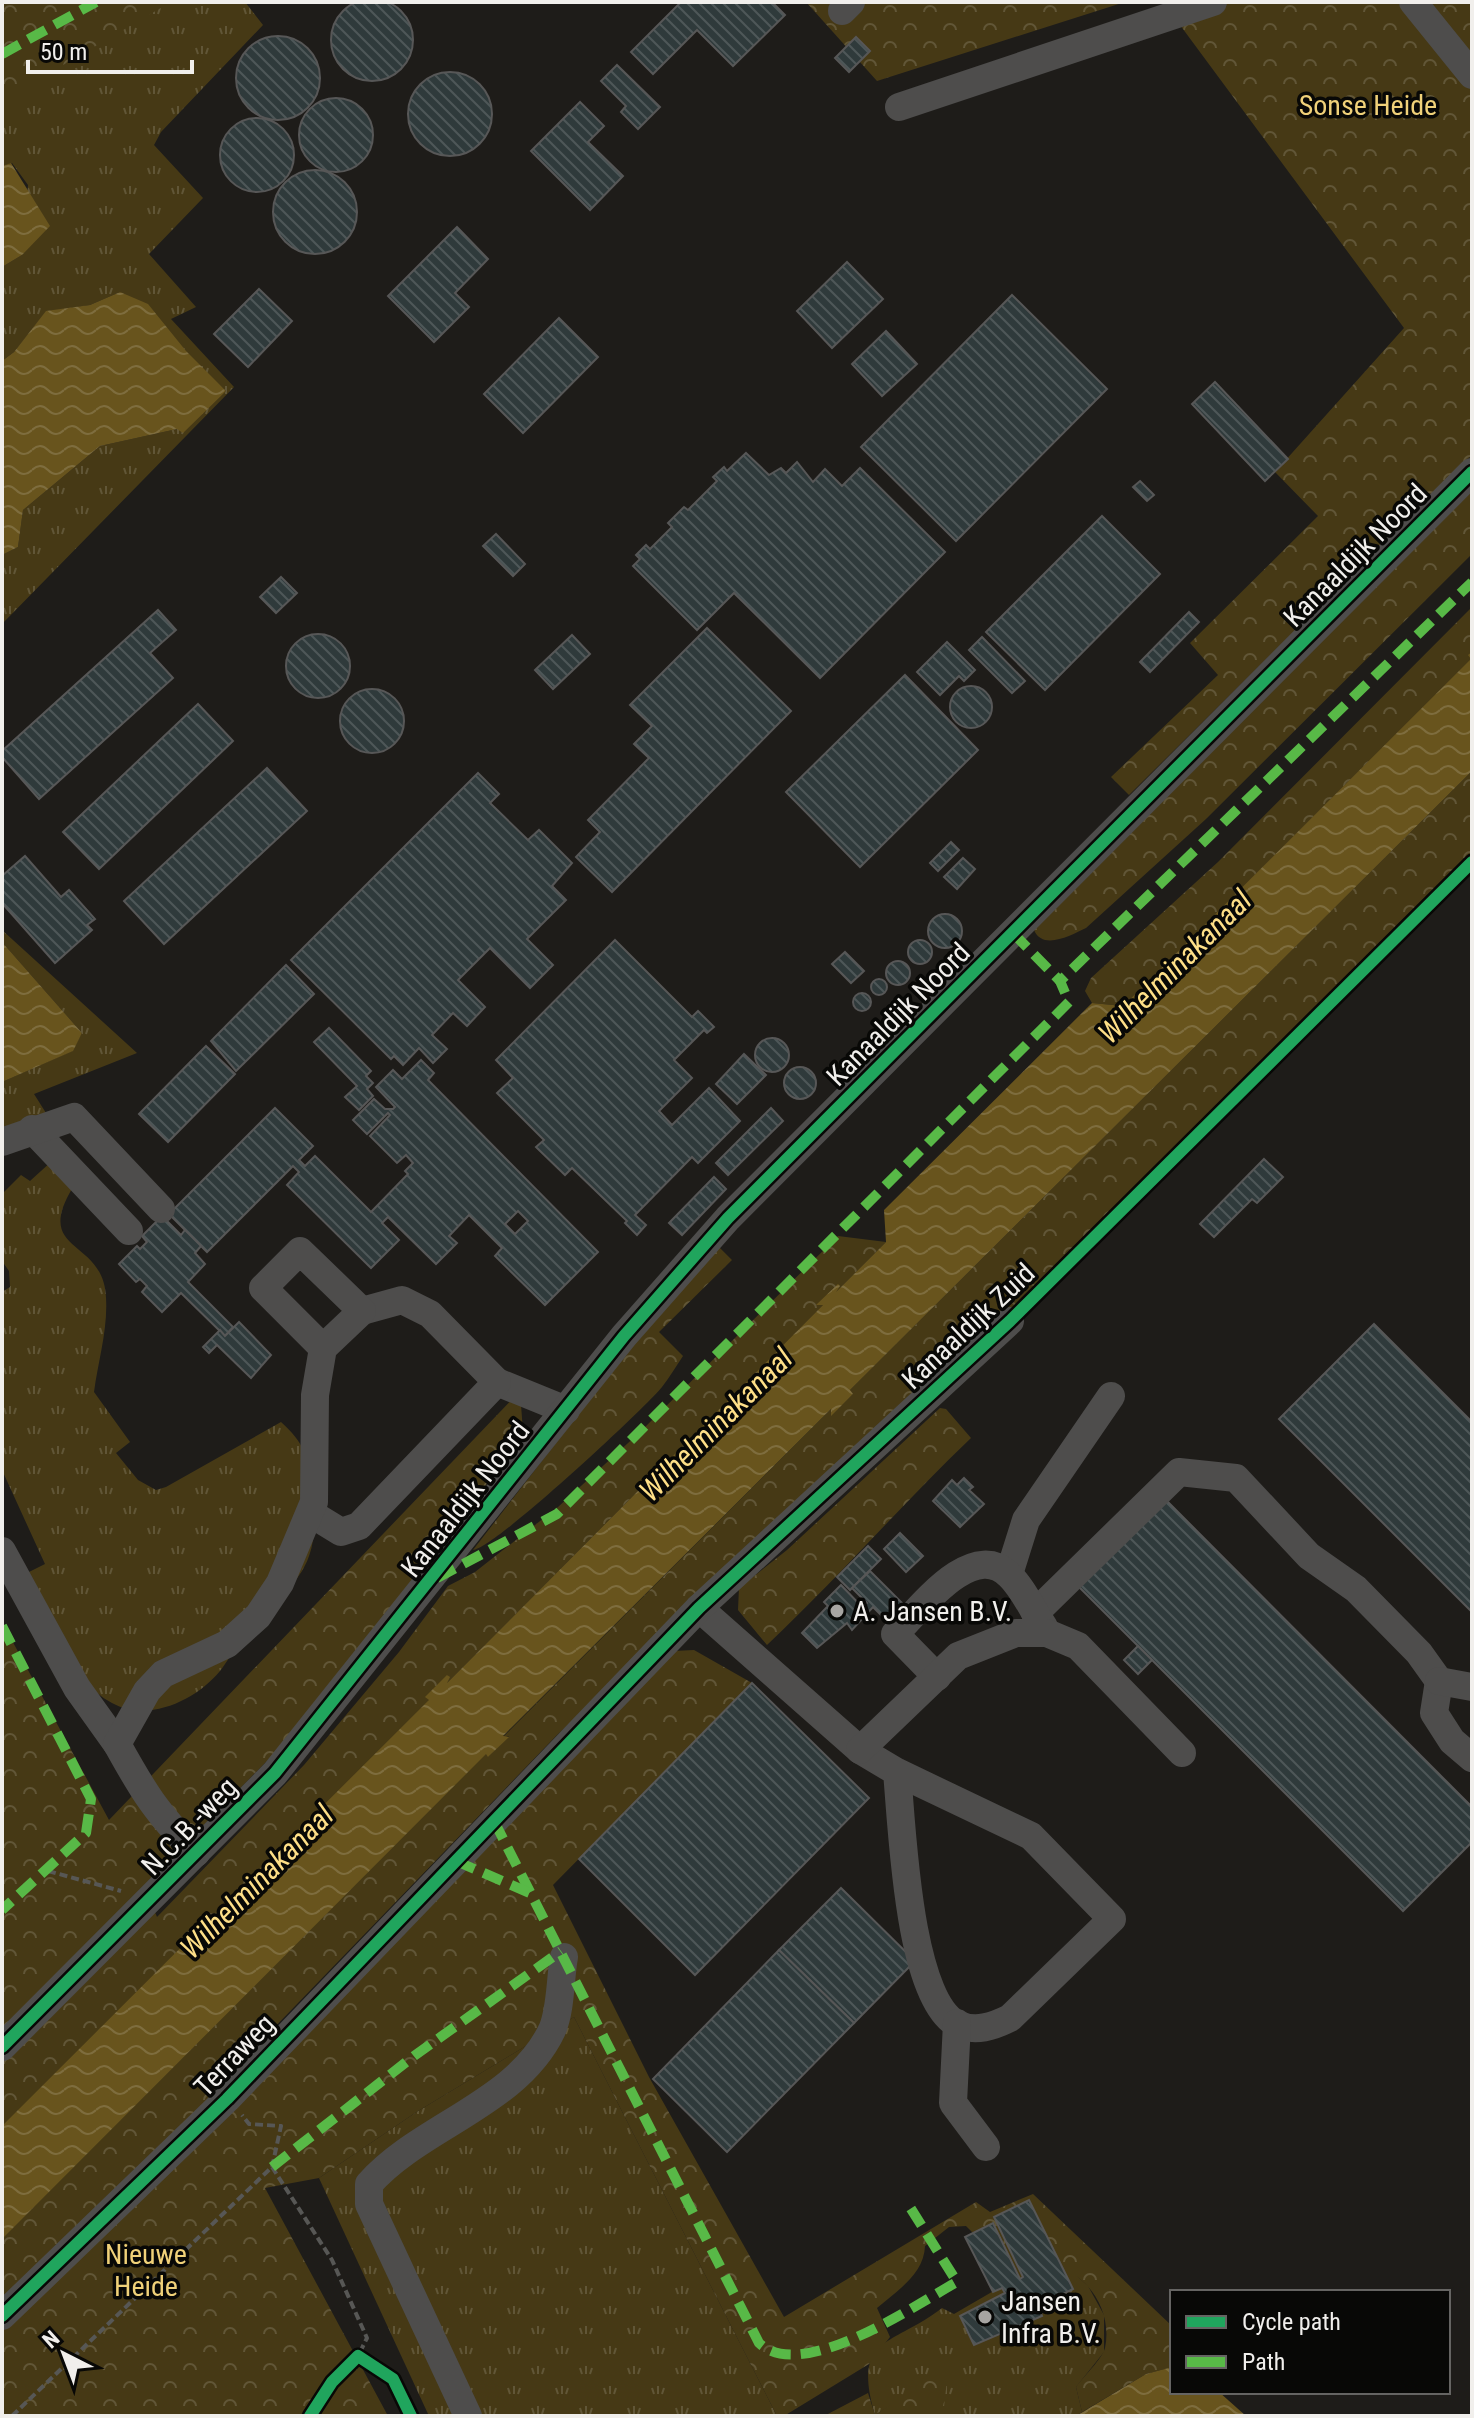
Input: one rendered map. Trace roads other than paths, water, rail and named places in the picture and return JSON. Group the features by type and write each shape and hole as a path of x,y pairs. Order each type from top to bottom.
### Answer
{"street":[{"path":"899,107 1213,2"},
{"path":"1413,2 1472,75"},
{"name":"Kanaaldijk Noord","path":"396,1625 624,1336 739,1207 1472,472"},
{"path":"2,1142 32,1129 74,1117 161,1209"},
{"path":"32,1129 129,1231"},
{"path":"323,1348 263,1288 300,1251 362,1311"},
{"path":"117,1744 147,1691 163,1674 227,1644 258,1616 280,1583 314,1502 315,1395 323,1348 362,1311 402,1300 430,1314 497,1382 566,1410"},
{"name":"Kanaaldijk Zuid","path":"494,1821 699,1608 1010,1321"},
{"path":"310,1513 341,1532 359,1526 497,1382"},
{"path":"1009,1574 1026,1520 1111,1396"},
{"path":"860,1750 958,1656 986,1642 1041,1623 1179,1472 1236,1478 1309,1556 1356,1589 1419,1653 1439,1681 1472,1687"},
{"path":"2,1551 77,1688 117,1744 139,1787 158,1814 196,1853"},
{"path":"937,1677 895,1634 960,1571 985,1564 1009,1574 1041,1623 1078,1646 1182,1753"},
{"path":"699,1608 860,1750 897,1772 1031,1836 1112,1919 1010,2018 982,2028 957,2023 938,2006 932,1994 911,1918 897,1772"},
{"name":"N.C.B.-weg","path":"2,2047 275,1773 396,1625"},
{"path":"1439,1681 1434,1713 1452,1741 1472,1758"},
{"name":"Terraweg","path":"2,2316 227,2099 494,1821"},
{"path":"468,2416 369,2204 369,2184 387,2164 493,2096 530,2059 553,2029 564,1957"},
{"path":"957,2023 953,2103 986,2147"}],"water":[{"path":"11,163 50,226 22,255 2,267 2,166"},
{"path":"120,292 148,304 186,351 226,391 183,433 177,429 100,446 23,510 18,547 2,555 2,361 14,352 46,311 90,305"},
{"name":"Wilhelminakanaal","path":"1472,652 1472,771 850,1390 853,1394 831,1416 831,1409 503,1736 509,1737 488,1757 486,1754 2,2239 2,2126 429,1700 425,1697 447,1675 450,1677 447,1683 823,1305 816,1305 838,1284 840,1286 836,1292 886,1242 884,1210 1092,1003 1123,1006 1471,659 1468,655"},
{"path":"2,942 82,1033 73,1051 2,1082"},
{"path":"1170,2368 1170,2394 1221,2394 1246,2416 1076,2416 1146,2374"}],"place":[{"name":"A. Jansen B.V.","path":"837,1611"},
{"name":"Jansen Infra B.V.","path":"985,2317"}],"park label":[{"name":"Sonse Heide","path":"1368,105"},
{"name":"Nieuwe Heide","path":"146,2270"}]}
